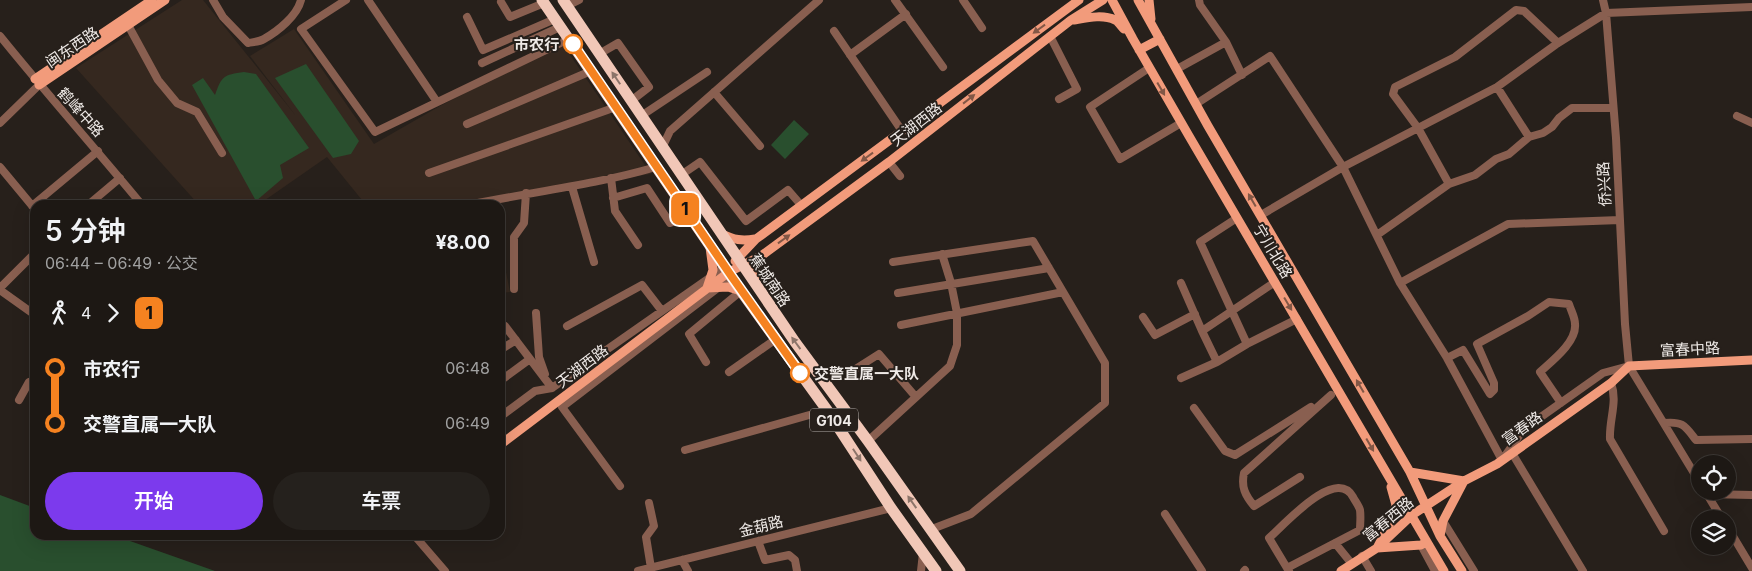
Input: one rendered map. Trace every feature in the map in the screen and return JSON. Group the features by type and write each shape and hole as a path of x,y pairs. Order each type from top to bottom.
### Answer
{"highway":[{"name":"蕉城南路","path":"543,2 741,291 827,410 891,508 936,571"},
{"name":"蕉城南路","path":"565,3 759,290 932,529 960,571"}],"main road":[{"name":"闽东西路","path":"37,82 152,0"},
{"name":"闽东西路","path":"37,82 165,0"},
{"name":"天湖西路","path":"740,261 761,256 889,162 1071,20 1103,0"},
{"name":"宁川北路","path":"1112,0 1149,68 1297,319 1334,392 1412,515 1423,543 1444,571"},
{"name":"宁川北路","path":"1138,0 1196,104 1410,472 1440,536 1462,571"},
{"path":"1149,0 1152,26"},
{"name":"天湖西路","path":"740,261 756,239 1075,2"},
{"path":"1055,17 1062,27"},
{"path":"1071,20 1096,17 1116,20 1133,39"},
{"path":"1139,50 1160,39"},
{"path":"719,232 733,240 756,239"},
{"path":"708,243 713,270 707,288 728,287 741,291"},
{"path":"759,290 754,275 755,265 761,256"},
{"path":"728,272 740,261"},
{"name":"天湖西路","path":"505,441 728,272"},
{"name":"富春中路","path":"1629,366 1752,360"},
{"name":"富春路","path":"1427,505 1464,481 1502,460 1611,382 1629,366"},
{"path":"1410,472 1464,481 1443,521 1440,536"},
{"path":"1377,548 1391,521 1396,505 1389,477"},
{"name":"富春西路","path":"1341,571 1377,548 1412,515 1427,505"},
{"path":"1377,548 1423,543"}],"street":[{"path":"213,0 223,17 248,44 262,40 284,24 298,9 300,0"},
{"path":"346,0 301,29 375,132 569,39"},
{"path":"368,0 437,102"},
{"path":"565,3 579,0"},
{"path":"662,148 670,131 819,0"},
{"path":"895,0 943,67"},
{"path":"963,0 982,28"},
{"name":"侨兴路","path":"1603,0 1606,13 1613,108 1629,366"},
{"path":"501,2 510,17 543,2"},
{"path":"1199,3 1226,42 1242,75"},
{"path":"1261,216 1343,167 1497,87 1558,42 1606,13 1752,7"},
{"path":"1449,184 1418,128 1393,94 1395,87 1456,57 1516,10 1524,11 1558,42"},
{"path":"850,55 906,14"},
{"path":"467,17 483,50 558,23"},
{"path":"482,62 558,23"},
{"path":"128,25 158,80 177,103 197,112 222,153"},
{"path":"834,31 902,131"},
{"name":"鹤峰中路","path":"0,36 138,200"},
{"path":"1050,36 1077,89 1059,98"},
{"path":"1177,69 1226,42"},
{"path":"599,54 618,43 649,87 631,101"},
{"path":"1196,104 1270,56 1343,167 1400,283 1447,358 1502,460 1524,429 1603,373 1629,366 1691,468"},
{"path":"1149,68 1090,107 1120,158 1181,123"},
{"path":"467,124 591,71"},
{"path":"641,116 707,72"},
{"name":"闽东西路","path":"0,123 37,82"},
{"path":"1497,87 1529,137"},
{"path":"714,92 760,146"},
{"path":"429,173 616,108"},
{"path":"1378,235 1449,184 1475,175 1496,159 1509,154 1529,137 1543,133 1572,108 1613,108"},
{"path":"1737,116 1752,123"},
{"path":"42,200 98,151"},
{"path":"681,175 700,162 746,221 788,190 800,206"},
{"path":"889,162 900,176"},
{"path":"0,167 30,202"},
{"path":"492,200 572,187 656,167"},
{"path":"94,200 120,178"},
{"path":"611,178 615,211 638,245"},
{"path":"572,187 594,262"},
{"path":"613,198 647,188 670,223 690,216"},
{"path":"514,289 514,237 524,223 526,193"},
{"path":"1237,218 1200,242 1247,344"},
{"path":"1400,283 1508,224 1620,220"},
{"path":"893,262 1033,241 1105,363 1105,404 971,514 932,529"},
{"path":"868,440 950,366 957,346 957,313 951,283 942,254"},
{"path":"30,258 0,289 30,311"},
{"path":"898,293 1049,268"},
{"path":"505,413 535,391 550,385 662,311 711,276 728,272"},
{"path":"620,486 562,407 718,287 728,272"},
{"path":"1202,331 1275,282"},
{"path":"1181,283 1217,362"},
{"path":"567,326 642,286 662,311"},
{"path":"706,362 689,334 741,291"},
{"path":"901,325 1063,292"},
{"path":"1447,358 1462,350 1490,394 1494,390 1494,383 1477,344 1528,316 1549,302 1568,304 1576,326 1572,336 1564,350 1540,372 1561,403"},
{"path":"536,313 539,357 550,385"},
{"path":"1143,317 1155,335 1195,314"},
{"path":"1181,378 1217,362 1247,344 1297,319"},
{"path":"506,326 550,385"},
{"path":"729,372 776,338"},
{"path":"505,347 516,340"},
{"path":"857,368 879,354 915,396"},
{"path":"505,378 530,359"},
{"path":"19,400 30,382"},
{"path":"1611,382 1614,393 1614,408 1609,425 1610,439 1664,531"},
{"path":"1194,408 1225,452 1235,455 1334,392"},
{"path":"1300,477 1254,506 1246,495 1242,483 1244,473 1334,392"},
{"path":"686,450 827,410"},
{"path":"1664,423 1676,422 1685,426 1696,440 1752,439"},
{"path":"1512,453 1583,571"},
{"path":"1335,487 1342,487 1351,493 1360,509 1360,530 1288,569 1269,538 1316,496 1335,487"},
{"path":"1736,495 1752,496"},
{"path":"649,503 654,526 646,537 650,570"},
{"name":"金葫路","path":"638,571 650,570 682,560 891,508"},
{"path":"1164,514 1202,571"},
{"path":"1443,521 1474,571"},
{"path":"418,540 445,571"},
{"path":"758,541 765,560 789,555 795,560 797,571"},
{"path":"1736,541 1752,568"},
{"path":"1335,543 1352,564"},
{"path":"1423,543 1435,571"},
{"path":"921,571 923,553"},
{"path":"1362,556 1372,571"},
{"path":"682,560 688,571"}],"shaded area":[{"path":"182,0 203,0 296,116 250,56 294,29 374,144 440,106 562,43 651,174 526,193 501,200 362,200 327,157 265,200 195,200 76,68"},
{"path":"505,267 510,292 505,292"}],"green space":[{"path":"306,64 359,141 351,154 333,158 275,78"},
{"path":"244,72 256,74 309,148 280,165 283,178 257,200 255,200 192,85 203,78 215,95 222,80 232,74"},
{"path":"794,120 809,134 785,159 771,145"},
{"path":"0,495 30,506 30,540 127,540 215,571 0,571"}],"bus line":[{"name":"1","path":"573,44 800,373"}],"place":[{"name":"市农行","path":"573,44"},
{"name":"交警直属一大队","path":"800,373"}]}
